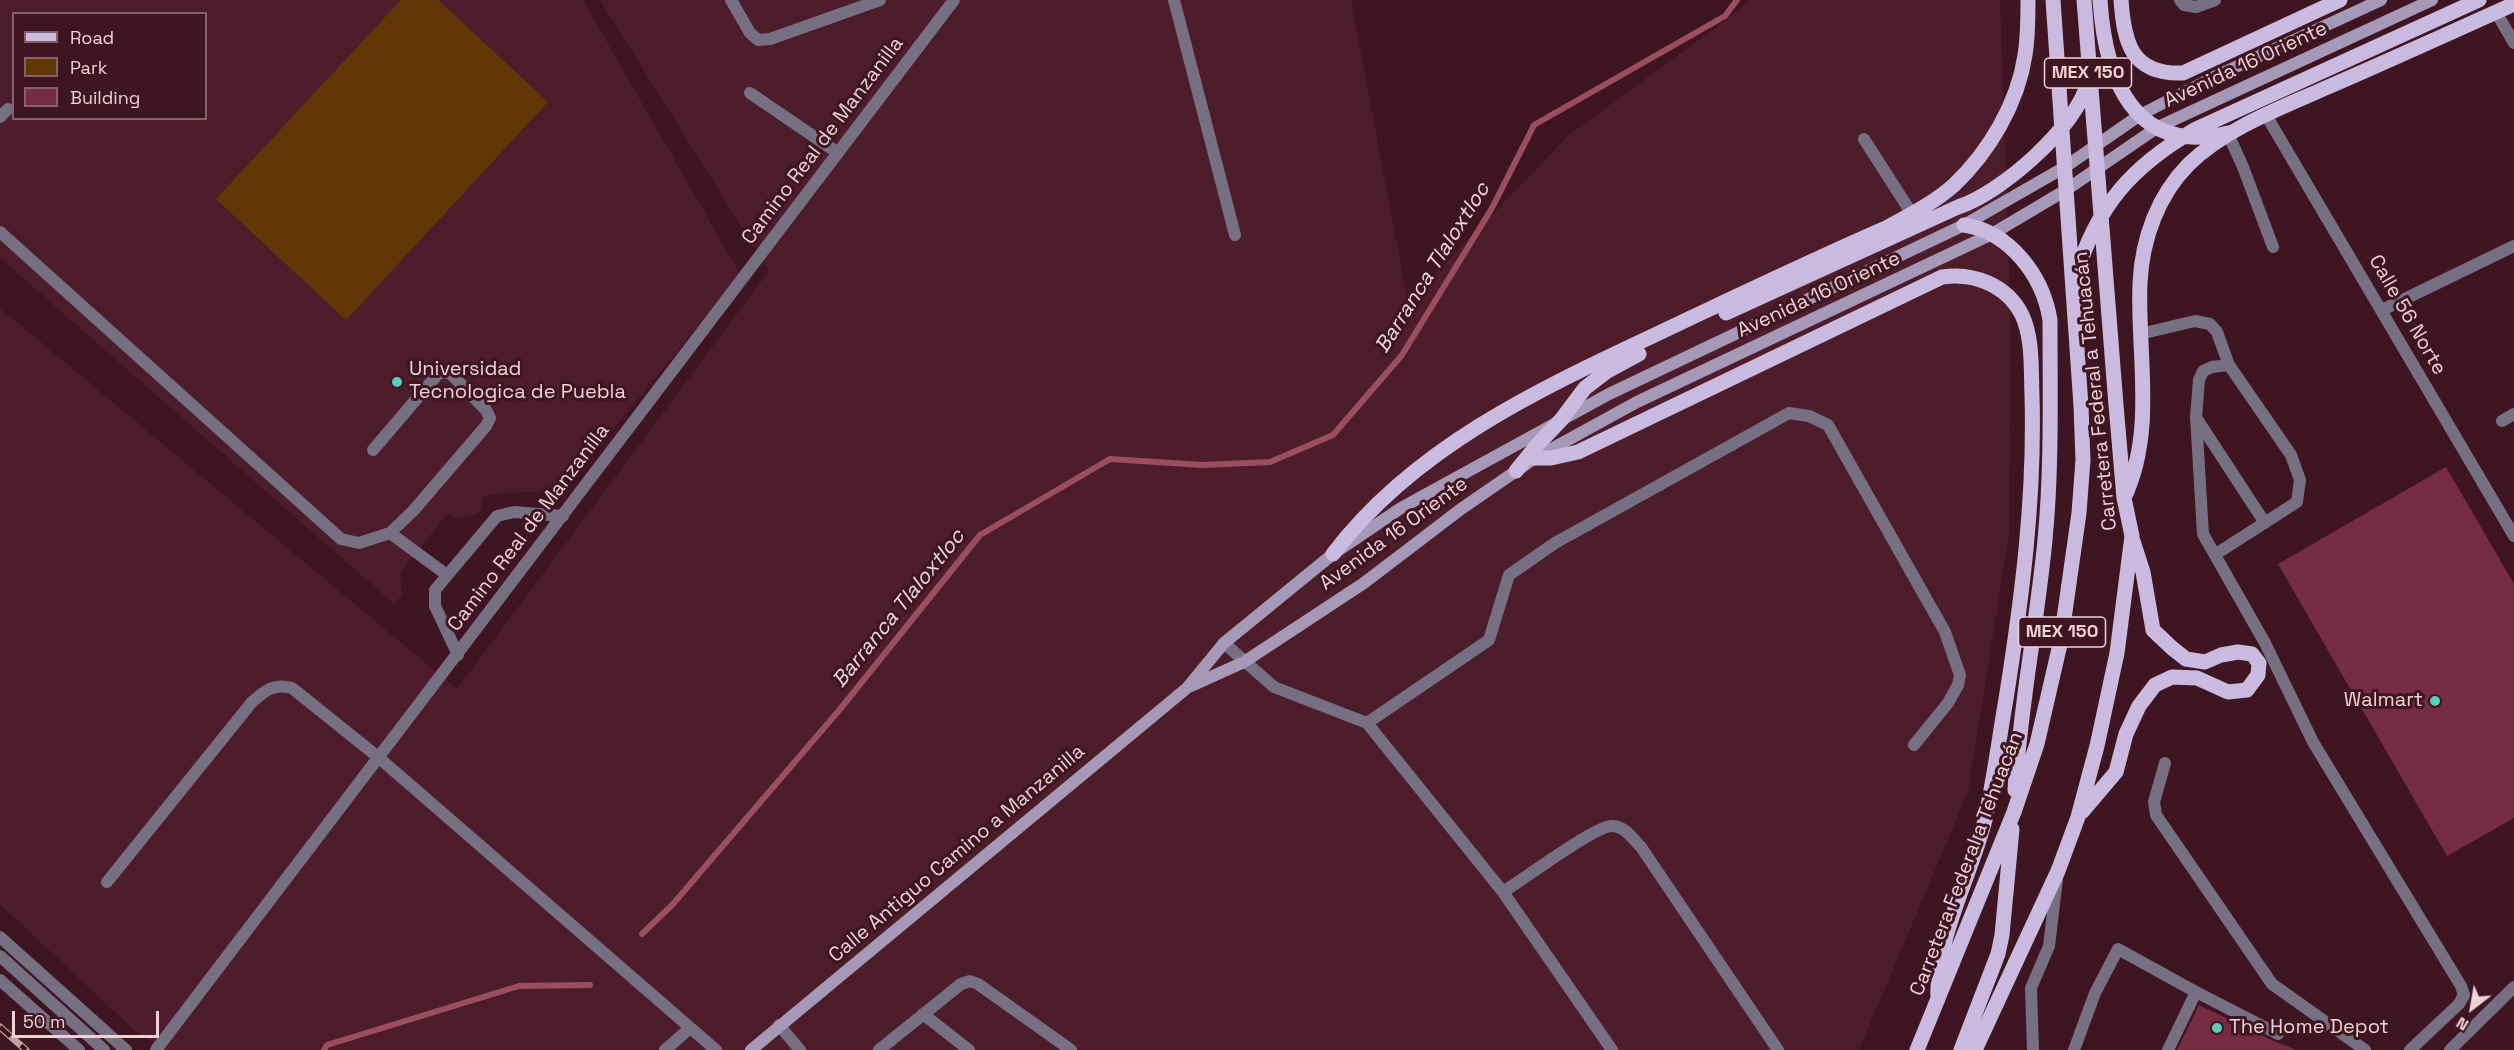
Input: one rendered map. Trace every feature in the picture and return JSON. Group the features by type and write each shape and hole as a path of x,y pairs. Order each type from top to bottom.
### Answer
{"main road":[{"path":"1333,554 1375,504 1397,484 1469,432 1576,372 1912,214 1953,186 1975,162 1997,130 2022,70 2027,38 2028,0"},
{"name":"MEX 150","path":"2052,0 2066,190"},
{"name":"MEX 150","path":"2084,0 2089,79 2097,145 2097,170"},
{"path":"2100,0 2102,28 2109,63 2121,93 2140,115 2158,128 2183,136 2233,133"},
{"path":"2121,0 2123,32 2129,48 2142,62 2152,68 2183,73 2340,0"},
{"name":"Avenida 16 Oriente","path":"1224,643 1333,554 1401,508 1609,394 1964,225 2065,167 2140,115 2214,77 2381,0"},
{"name":"Avenida 16 Oriente","path":"1244,662 1364,584 1461,509 1535,458 1637,402 1992,234 2066,190 2158,128 2432,0"},
{"path":"2073,287 2084,252 2100,216 2115,194 2137,170 2183,136 2479,0"},
{"path":"2124,498 2135,476 2142,430 2140,334 2142,263 2145,244 2158,209 2175,180 2204,151 2266,115 2514,4"},
{"path":"2411,10 2428,43"},
{"path":"1516,471 1561,420 1585,388 1623,361 1948,212 1976,202 2024,168 2062,126 2081,99 2089,79"},
{"name":"Carretera Federal a Tehuacán","path":"1975,1050 2058,871 2078,817 2097,746 2116,653 2132,536 2124,498 2097,170"},
{"name":"Carretera Federal a Tehuacán","path":"1917,1050 2014,812 2037,744 2061,640 2079,513 2083,460 2066,190"},
{"path":"1961,1050 1998,954 2002,935 2021,716 2041,577 2048,500 2050,320 2043,293 2021,259 1992,234 1964,225"},
{"path":"1535,458 1551,458 1578,452 1942,277 1954,275 1979,279 2000,290 2018,308 2027,334 2033,422 2030,505 2023,587 1991,791 1976,852 1940,963 1938,999"},
{"path":"2078,817 2116,772 2126,734 2139,706 2155,685 2172,676 2197,678 2228,692 2247,690 2258,675 2259,663 2252,654 2238,652 2205,662 2187,659 2153,630 2143,572 2132,536"},
{"name":"Calle Antiguo Camino a Manzanilla","path":"751,1050 1187,687 1224,643"},
{"name":"Calle Antiguo Camino a Manzanilla","path":"1187,687 1244,662"}],"street":[{"path":"731,0 750,33 758,40 770,39 880,0"},
{"name":"Camino Real de Manzanilla","path":"156,1050 954,0"},
{"path":"1174,0 1235,235"},
{"path":"2180,0 2184,5 2196,6 2215,0"},
{"path":"2496,12 2512,36"},
{"path":"750,93 838,153"},
{"name":"Calle 56 Norte","path":"2266,115 2514,534"},
{"path":"2233,133 2273,247"},
{"path":"1864,139 1912,214"},
{"path":"0,232 342,539 359,543 390,533 450,468 486,426 490,418 486,410 451,374 443,372 437,375 373,450"},
{"path":"2382,310 2514,246"},
{"path":"2140,334 2195,321 2210,324 2217,332 2229,365 2291,455 2300,480 2297,502 2216,554"},
{"path":"2229,365 2212,367 2204,371 2199,380 2196,417 2203,534 2265,643 2313,742 2462,986 2464,995 2459,1004 2410,1050"},
{"path":"1367,723 1489,640 1509,575 1555,543 1789,413 1809,416 1828,425 1945,632 1960,675 1958,685 1948,703 1914,745"},
{"path":"2502,421 2514,414"},
{"path":"2196,417 2265,523"},
{"path":"458,655 435,606 435,590 497,516 514,512 563,516"},
{"path":"390,533 447,575"},
{"path":"1224,643 1274,687 1367,723 1503,892 1612,1050"},
{"path":"107,882 252,702 268,688 280,684 292,688 378,757 716,1050"},
{"path":"2165,763 2154,802 2156,814 2272,984 2365,1050"},
{"path":"1503,892 1593,832 1612,826 1624,830 1641,847 1778,1050"},
{"path":"2033,1050 2031,988 2049,946 2058,871"},
{"path":"0,937 126,1050"},
{"path":"2074,1050 2095,993 2118,949 2278,1034"},
{"path":"0,956 104,1050"},
{"path":"0,980 79,1050"},
{"path":"879,1050 961,984 970,981 978,984 1071,1050"},
{"path":"2450,1050 2514,987"},
{"path":"2168,1050 2196,992"},
{"path":"923,1014 969,1050"},
{"path":"779,1025 800,1050"},
{"path":"665,1050 690,1028"}],"shaded area":[{"name":"Universidad Tecnologica de Puebla","path":"0,0 583,0 740,274 564,490 485,495 479,513 455,519 448,513 400,573 402,595 394,604 0,258"},
{"path":"600,0 1351,0 1408,302 1570,134 1740,10 1749,0 2000,0 2011,330 2009,534 1968,792 1859,1050 165,1050 137,1033 0,904 0,308 457,689 769,271"}],"green space":[{"path":"401,0 438,0 548,102 346,320 216,199"}],"building":[{"name":"Walmart","path":"2446,467 2514,584 2514,818 2447,856 2278,564"},
{"name":"The Home Depot","path":"2199,1005 2274,1041 2296,1050 2177,1050"}],"waterway":[{"name":"Barranca Tlaloxtloc","path":"642,934 673,904 841,708 980,535 1110,459 1203,465 1270,462 1333,435 1402,355 1492,208 1534,125 1725,16 1737,0"},
{"name":"Barranca Tlaloxtloc","path":"324,1050 327,1045 519,986 590,985"}],"railway":[{"path":"0,1027 26,1050"}],"place":[{"name":"Universidad Tecnologica de Puebla","path":"397,382"},
{"name":"Walmart","path":"2435,701"},
{"name":"The Home Depot","path":"2217,1028"}]}
